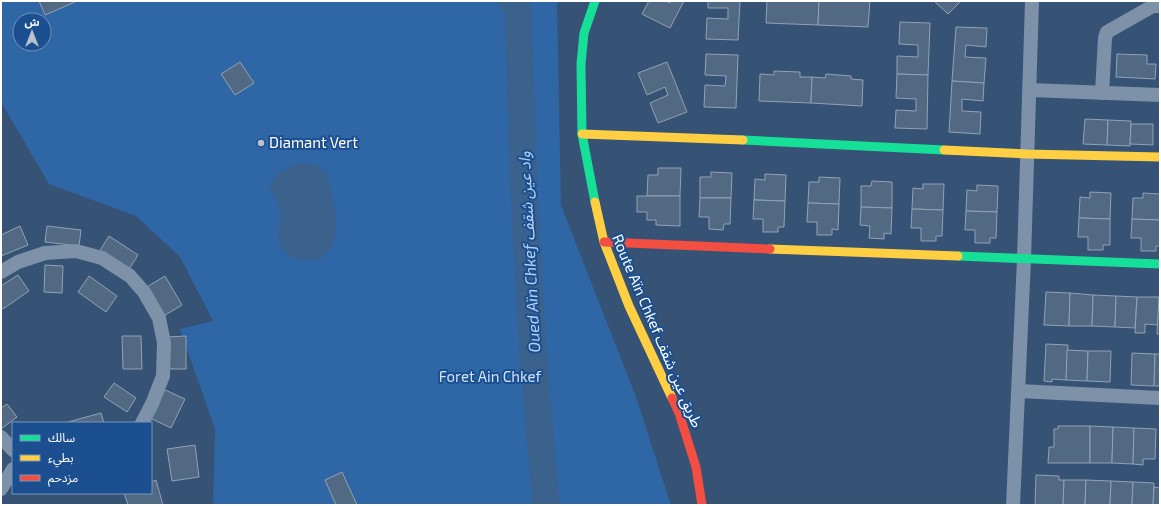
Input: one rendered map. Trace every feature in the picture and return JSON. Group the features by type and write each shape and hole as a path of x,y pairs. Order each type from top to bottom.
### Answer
{"street":[{"name":"Route Aïn Chkef طريق عين شقف","path":"596,1 584,34 581,94 582,134 604,242 629,306 679,413 696,467 702,505"},
{"path":"1013,505 1019,392 1032,1"},
{"path":"1102,93 1105,38 1108,32 1153,6 1160,6"},
{"path":"1030,90 1160,95"},
{"path":"582,134 802,142 1027,154 1160,157"},
{"path":"604,242 1160,264"},
{"path":"1,272 18,262 45,253 76,252 102,258 130,276 144,292 159,318 164,343 163,376 152,404 143,422"},
{"path":"1019,392 1160,398"},
{"path":"1,437 12,449"},
{"path":"1,489 12,471"}],"green space":[{"name":"Foret Ain Chkef","path":"1,1 559,1 557,4 561,205 636,397 671,505 213,505 215,429 180,329 213,321 180,257 136,216 49,184 1,102"}],"shaded area":[{"path":"298,163 317,165 327,174 336,214 336,235 331,249 319,260 295,259 282,251 278,233 281,214 278,203 269,186 277,174"}],"building":[{"path":"39,1 75,1 52,12 44,12"},
{"path":"649,1 666,1 670,3 671,1 684,1 670,28 642,14"},
{"path":"708,1 740,1 738,40 706,39 707,18 728,19 728,8 708,8"},
{"path":"767,1 819,1 818,25 766,23"},
{"path":"819,1 870,1 868,27 818,25"},
{"path":"934,1 961,1 948,14"},
{"path":"900,22 930,23 928,75 897,74 897,56 918,57 918,45 899,44"},
{"path":"956,27 987,28 986,47 966,45 965,57 986,58 984,83 952,81"},
{"path":"706,54 738,55 736,108 704,107 705,85 725,86 726,76 705,75"},
{"path":"1117,54 1147,55 1147,64 1156,64 1155,79 1116,77"},
{"path":"240,62 254,83 235,95 221,74"},
{"path":"667,62 687,112 658,123 650,103 668,95 665,87 647,95 638,73"},
{"path":"774,71 800,72 800,77 812,77 811,103 759,101 760,74 774,75"},
{"path":"826,74 851,76 851,79 863,80 862,106 811,103 812,77 825,78"},
{"path":"897,74 928,75 927,129 895,128 896,110 916,111 916,99 896,98"},
{"path":"952,81 984,83 983,101 962,99 962,111 981,112 980,134 949,132"},
{"path":"1085,119 1108,120 1107,145 1083,144"},
{"path":"1108,120 1131,121 1130,146 1107,145"},
{"path":"1131,124 1153,124 1153,145 1130,144"},
{"path":"658,168 681,168 680,196 647,196 648,175 658,175"},
{"path":"711,172 732,173 731,198 700,198 700,177 711,177"},
{"path":"765,174 786,175 785,201 754,200 755,179 765,180"},
{"path":"819,177 840,178 839,204 808,203 809,182 819,182"},
{"path":"872,181 892,182 892,208 861,207 861,186 871,186"},
{"path":"923,184 944,184 943,210 912,209 913,188 923,189"},
{"path":"977,185 998,186 997,212 966,211 967,190 977,191"},
{"path":"1090,192 1111,193 1110,219 1079,218 1080,197 1090,198"},
{"path":"1143,193 1160,194 1160,220 1132,219 1133,198 1143,198"},
{"path":"637,196 680,196 680,226 656,225 656,220 647,220 647,212 637,212"},
{"path":"700,198 731,198 730,224 724,224 723,230 709,229 709,217 699,217"},
{"path":"754,200 785,201 784,227 778,227 778,232 763,232 763,219 753,219"},
{"path":"808,203 839,204 838,230 832,229 832,235 817,235 817,222 807,222"},
{"path":"861,207 892,208 891,234 884,233 884,239 869,238 870,226 860,225"},
{"path":"912,209 943,210 942,236 936,236 936,241 921,241 921,228 911,228"},
{"path":"966,211 997,212 996,238 990,238 990,243 975,243 975,230 965,230"},
{"path":"1079,218 1110,219 1110,245 1103,245 1103,250 1088,250 1088,237 1078,237"},
{"path":"1132,219 1160,220 1160,246 1156,246 1156,251 1141,251 1141,238 1131,238"},
{"path":"20,226 28,245 1,256 1,235"},
{"path":"47,226 81,230 79,246 45,242"},
{"path":"109,236 138,255 128,271 99,252"},
{"path":"45,265 63,266 62,293 44,292"},
{"path":"18,275 29,291 3,309 1,306 1,286"},
{"path":"89,276 117,296 106,312 78,292"},
{"path":"165,276 182,305 162,317 145,288"},
{"path":"1046,292 1070,293 1069,326 1044,325"},
{"path":"1070,293 1093,295 1092,326 1069,326"},
{"path":"1093,295 1116,296 1115,327 1092,326"},
{"path":"1116,296 1137,297 1135,328 1115,327"},
{"path":"1137,297 1159,297 1158,325 1145,324 1145,333 1135,333"},
{"path":"1159,297 1160,334 1157,334"},
{"path":"122,336 141,336 142,369 123,369"},
{"path":"186,336 186,369 168,369 167,337"},
{"path":"1046,344 1068,345 1066,380 1052,379 1052,382 1044,381"},
{"path":"1067,350 1088,351 1087,381 1066,380"},
{"path":"1088,351 1111,351 1110,382 1087,381"},
{"path":"1132,353 1155,354 1154,386 1131,385"},
{"path":"1155,354 1160,354 1160,386 1154,386"},
{"path":"114,383 136,398 127,412 104,397"},
{"path":"163,389 185,399 171,428 150,418"},
{"path":"7,404 17,417 1,429 1,408"},
{"path":"101,413 104,422 68,422"},
{"path":"1058,426 1090,426 1090,463 1048,463 1049,447 1054,447 1054,429 1058,429"},
{"path":"1090,426 1113,427 1112,463 1090,463"},
{"path":"1113,427 1134,428 1133,464 1112,463"},
{"path":"1134,428 1156,429 1155,459 1143,459 1143,465 1133,464"},
{"path":"195,445 199,477 172,481 167,449"},
{"path":"342,472 357,505 336,505 325,480"},
{"path":"1036,475 1059,476 1059,480 1064,480 1063,505 1035,505"},
{"path":"156,480 163,505 128,505 124,494 152,494 152,482"},
{"path":"1064,480 1086,480 1085,505 1063,505"},
{"path":"1086,480 1111,481 1110,505 1085,505"},
{"path":"1111,481 1133,482 1132,505 1110,505"},
{"path":"1133,482 1154,483 1153,505 1132,505"},
{"path":"1154,487 1160,488 1160,505 1153,505"}],"waterway":[{"name":"Oued Aïn Chkef واد عين شقف","path":"511,1 518,8 524,194 533,352 546,505"}],"traffic: fast":[{"path":"595,1 584,33 581,64 582,134 595,202"},
{"path":"743,140 944,150"},
{"path":"958,256 1160,264"}],"traffic: slow":[{"path":"582,134 743,140"},
{"path":"944,150 1027,154 1160,157"},
{"path":"595,202 604,242 629,306 672,398"},
{"path":"770,249 958,256"}],"traffic: jam":[{"path":"604,242 770,249"},
{"path":"672,398 679,413 696,467 702,505"}],"place":[{"name":"Diamant Vert","path":"261,143"}]}
